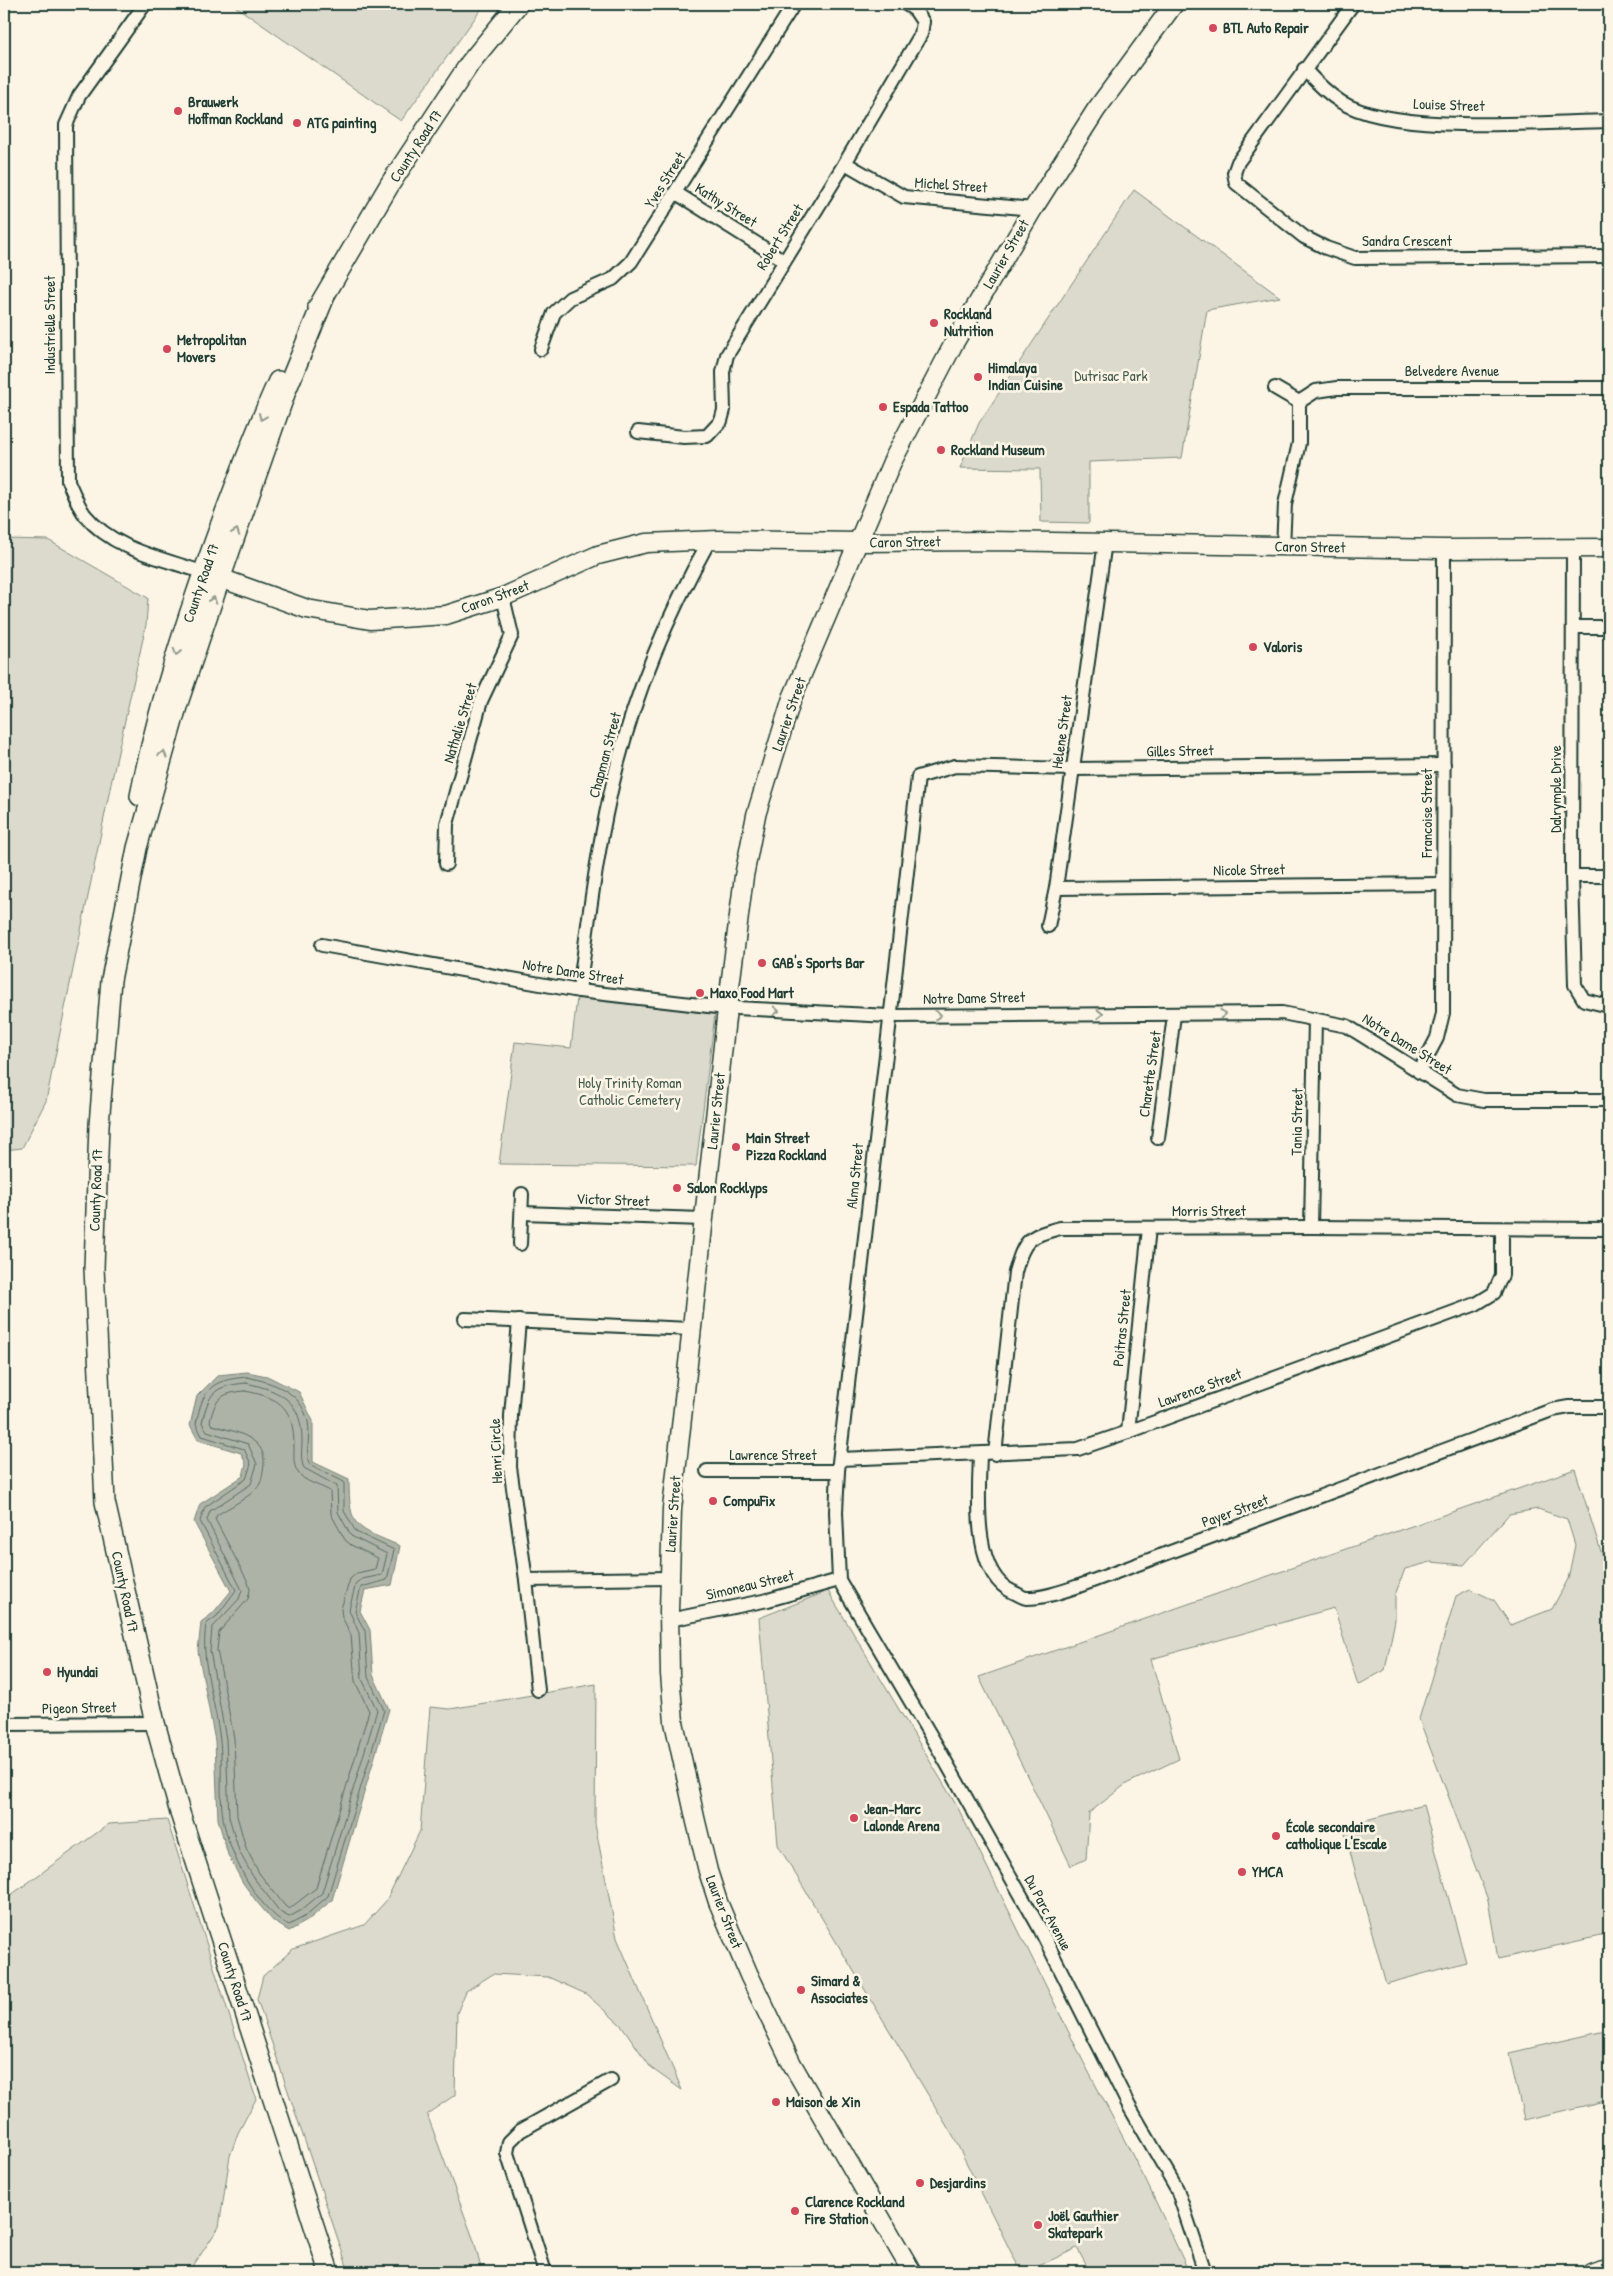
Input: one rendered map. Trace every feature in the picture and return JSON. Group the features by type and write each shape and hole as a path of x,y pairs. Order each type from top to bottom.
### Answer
{"main road":[{"name":"County Road 17","path":"329,2272 180,1813 154,1723 105,1502 94,1268 99,1125 111,980 128,886 129,848 142,783 172,667 212,575 248,451 271,395 296,342 390,184 470,63 518,4"},
{"name":"Laurier Street","path":"912,2272 792,2064 748,1975 718,1902 699,1838 676,1732 671,1688 669,1620 673,1493 727,1008 744,876 756,815 792,698 892,462 953,346 1033,209 1096,110 1174,4"},
{"name":"Caron Street","path":"212,575 307,609 370,620 446,614 502,597 598,555 634,544 709,541 991,541 1444,549 1574,550 1609,548"},
{"path":"1593,2272 1609,2266"}],"street":[{"name":"Industrielle Street","path":"145,4 79,96 66,125 68,481 85,515 108,538 141,552 212,575"},
{"name":"Yves Street","path":"540,349 554,313 570,298 613,279 631,262 794,4"},
{"name":"Robert Street","path":"638,432 684,437 707,436 721,421 724,410 723,372 727,355 783,260 845,163 921,34 923,22 915,10 906,4"},
{"name":"Sandra Crescent","path":"1353,4 1238,162 1234,173 1236,183 1304,237 1326,248 1354,258 1609,256"},
{"name":"Louise Street","path":"1304,69 1320,86 1342,103 1368,113 1400,120 1465,123 1609,121"},
{"name":"Michel Street","path":"845,163 904,198 1000,204 1033,209"},
{"name":"Kathy Street","path":"676,193 783,260"},
{"path":"1276,388 1299,402 1299,443 1285,504 1283,547"},
{"name":"Belvedere Avenue","path":"1299,402 1316,391 1337,388 1609,388"},
{"name":"Chapman Street","path":"579,991 596,866 617,766 641,688 690,575 709,541"},
{"name":"Helene Street","path":"1048,926 1056,888 1105,542"},
{"name":"Francoise Street","path":"1419,1072 1437,1038 1443,1013 1444,549"},
{"name":"Dalrymple Drive","path":"1574,550 1572,876 1575,985 1584,1000 1609,1006"},
{"name":"Nathalie Street","path":"446,864 447,824 481,701 512,635 502,597"},
{"path":"1573,627 1609,627"},
{"name":"Gilles Street","path":"918,777 935,770 955,766 1073,769 1444,765"},
{"name":"Alma Street","path":"839,1580 836,1512 839,1465 889,1016 918,777"},
{"path":"1572,876 1609,876"},
{"name":"Nicole Street","path":"1056,888 1443,884"},
{"name":"Notre Dame Street","path":"322,945 579,991 727,1008 889,1016 1282,1013 1347,1026 1457,1095 1484,1100 1609,1100"},
{"name":"Charette Street","path":"1158,1138 1174,1015"},
{"name":"Tania Street","path":"1311,1227 1315,1019"},
{"path":"520,1244 522,1194"},
{"name":"Victor Street","path":"522,1213 703,1219"},
{"name":"Morris Street","path":"995,1454 1015,1272 1022,1249 1036,1234 1060,1228 1609,1228"},
{"name":"Poitras Street","path":"1128,1432 1149,1228"},
{"name":"Lawrence Street","path":"707,1471 839,1465 980,1454 1078,1449 1476,1304 1494,1292 1502,1275 1502,1229"},
{"path":"465,1319 691,1329"},
{"name":"Henri Circle","path":"519,1321 511,1416 510,1467 526,1580 538,1690"},
{"name":"Payer Street","path":"980,1454 978,1498 982,1546 990,1569 1005,1589 1026,1598 1050,1595 1079,1586 1552,1410 1569,1407 1609,1407"},
{"path":"526,1580 670,1578"},
{"name":"Simoneau Street","path":"669,1620 768,1600 839,1580"},
{"name":"Du Parc Avenue","path":"839,1580 938,1748 1039,1927 1129,2106 1177,2190 1205,2272"},
{"name":"Pigeon Street","path":"4,1724 154,1723"},
{"path":"545,2272 507,2153 509,2142 520,2131 611,2080"}],"green space":[{"path":"232,4 485,4 401,121"},
{"name":"Dutrisac Park","path":"1134,190 1280,297 1207,310 1182,458 1089,462 1089,523 1041,522 1040,469 960,468 979,423"},
{"path":"4,539 48,540 148,598 146,625 111,784 46,1101 22,1148 4,1150"},
{"name":"Holy Trinity Roman Catholic Cemetery","path":"577,998 715,1014 696,1166 499,1164 515,1042 571,1048"},
{"path":"1575,1469 1609,1577 1609,1934 1498,1959 1488,1900 1419,1719 1456,1596 1470,1589 1494,1600 1511,1625 1552,1609 1568,1579 1575,1545 1567,1519 1538,1509 1509,1514 1464,1565 1431,1562 1405,1569 1395,1595 1395,1620 1385,1670 1358,1685 1334,1608 1151,1659 1179,1759 1126,1784 1089,1813 1086,1859 1071,1866 979,1677"},
{"path":"828,1591 958,1808 1083,2061 1146,2181 1189,2272 1090,2272 1077,2248 1026,2272 1021,2272 954,2138 778,1845 759,1618"},
{"path":"596,1684 595,1824 617,1938 682,2090 651,2068 622,2026 586,1994 548,1977 493,1974 466,1991 457,2013 455,2095 427,2114 474,2241 482,2272 349,2272 257,1999 263,1976 293,1949 364,1925 386,1901 420,1831 430,1707 450,1709"},
{"path":"1423,1805 1466,1962 1386,1984 1343,1826"},
{"path":"167,1820 256,2099 238,2133 230,2156 219,2227 189,2272 4,2272 4,2043 6,2041 4,2038 4,1900 109,1824"},
{"path":"1609,2030 1609,2100 1524,2120 1509,2053"}],"water":[{"path":"247,1372 267,1376 299,1392 313,1421 313,1462 349,1479 351,1508 358,1524 373,1535 400,1546 392,1585 365,1590 360,1611 370,1630 373,1675 389,1709 332,1900 307,1921 289,1931 273,1921 256,1901 243,1883 228,1855 218,1819 215,1741 198,1651 201,1622 213,1613 231,1591 194,1522 200,1504 243,1476 246,1464 241,1453 198,1440 190,1425 197,1396 218,1375"}],"place":[{"name":"BTL Auto Repair","path":"1213,28"},
{"name":"Brauwerk Hoffman Rockland","path":"178,111"},
{"name":"ATG painting","path":"297,123"},
{"name":"Rockland Nutrition","path":"934,323"},
{"name":"Metropolitan Movers","path":"167,349"},
{"name":"Himalaya Indian Cuisine","path":"978,377"},
{"name":"Espada Tattoo","path":"883,407"},
{"name":"Rockland Museum","path":"941,450"},
{"name":"Valoris","path":"1253,647"},
{"name":"GAB's Sports Bar","path":"762,963"},
{"name":"Maxo Food Mart","path":"700,993"},
{"name":"Main Street Pizza Rockland","path":"736,1147"},
{"name":"Salon Rocklyps","path":"677,1188"},
{"name":"CompuFix","path":"713,1501"},
{"name":"Hyundai","path":"47,1672"},
{"name":"Jean-Marc Lalonde Arena","path":"854,1818"},
{"name":"École secondaire catholique L'Escale","path":"1276,1836"},
{"name":"YMCA","path":"1242,1872"},
{"name":"Simard & Associates","path":"801,1990"},
{"name":"Maison de Xin","path":"776,2102"},
{"name":"Desjardins","path":"920,2183"},
{"name":"Clarence Rockland Fire Station","path":"795,2211"},
{"name":"Joël Gauthier Skatepark","path":"1038,2225"}]}
